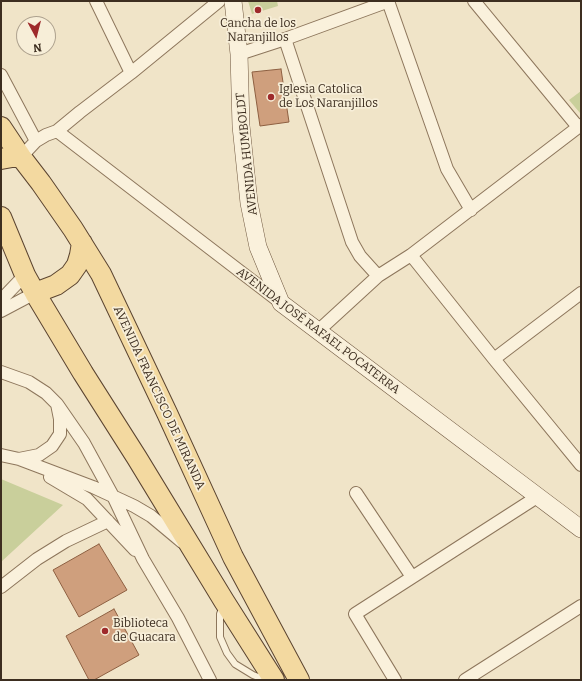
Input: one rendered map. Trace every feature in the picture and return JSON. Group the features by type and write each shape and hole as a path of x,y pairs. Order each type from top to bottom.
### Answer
{"main road":[{"name":"AVENIDA FRANCISCO DE MIRANDA","path":"1,127 82,243 101,274 233,557 299,680"},
{"path":"1,159 12,156 21,157"},
{"path":"1,217 35,293 274,680"},
{"path":"35,293 56,285 70,276 77,265 82,243"}],"street":[{"path":"96,1 131,73"},
{"path":"21,157 36,141 57,131 219,1"},
{"name":"AVENIDA HUMBOLDT","path":"233,1 239,54 241,126 249,203 258,246 281,303"},
{"path":"239,54 285,39 388,1 447,170 471,210"},
{"path":"318,331 378,276 411,255 579,126 474,1"},
{"path":"285,39 352,242 360,256 378,276"},
{"path":"1,75 36,141"},
{"name":"AVENIDA JOSÉ RAFAEL POCATERRA","path":"57,131 581,530"},
{"path":"411,255 494,359 579,457"},
{"path":"1,300 26,275"},
{"path":"1,311 35,293"},
{"path":"494,359 581,293"},
{"path":"1,372 29,382 46,393 57,404 84,443 114,498 143,559 178,618 210,680"},
{"path":"19,459 39,455 52,446 60,434 60,419 57,404"},
{"path":"1,454 19,459 93,487 134,506 151,516 175,536 187,547 207,572"},
{"path":"19,459 87,499 143,559"},
{"path":"356,493 412,577"},
{"path":"395,680 355,614 537,497"},
{"path":"1,587 48,552 66,541 108,521"},
{"path":"465,680 581,606"}],"lane":[{"path":"224,601 220,614 220,638 227,652 235,664 253,675 266,680"}],"green space":[{"name":"Cancha de los Naranjillos","path":"248,1 277,1 278,6 252,14"},
{"path":"581,91 581,112 580,113 569,100"},
{"path":"1,479 63,505 1,562"}],"building":[{"name":"Iglesia Catolica de Los Naranjillos","path":"281,69 289,122 260,126 252,72"},
{"path":"99,544 127,590 79,617 53,570"},
{"path":"114,609 139,655 94,680 89,680 66,636"}],"place":[{"name":"Cancha de los Naranjillos","path":"258,10"},
{"name":"Iglesia Catolica de Los Naranjillos","path":"271,97"},
{"name":"Biblioteca de Guacara","path":"105,631"}]}
